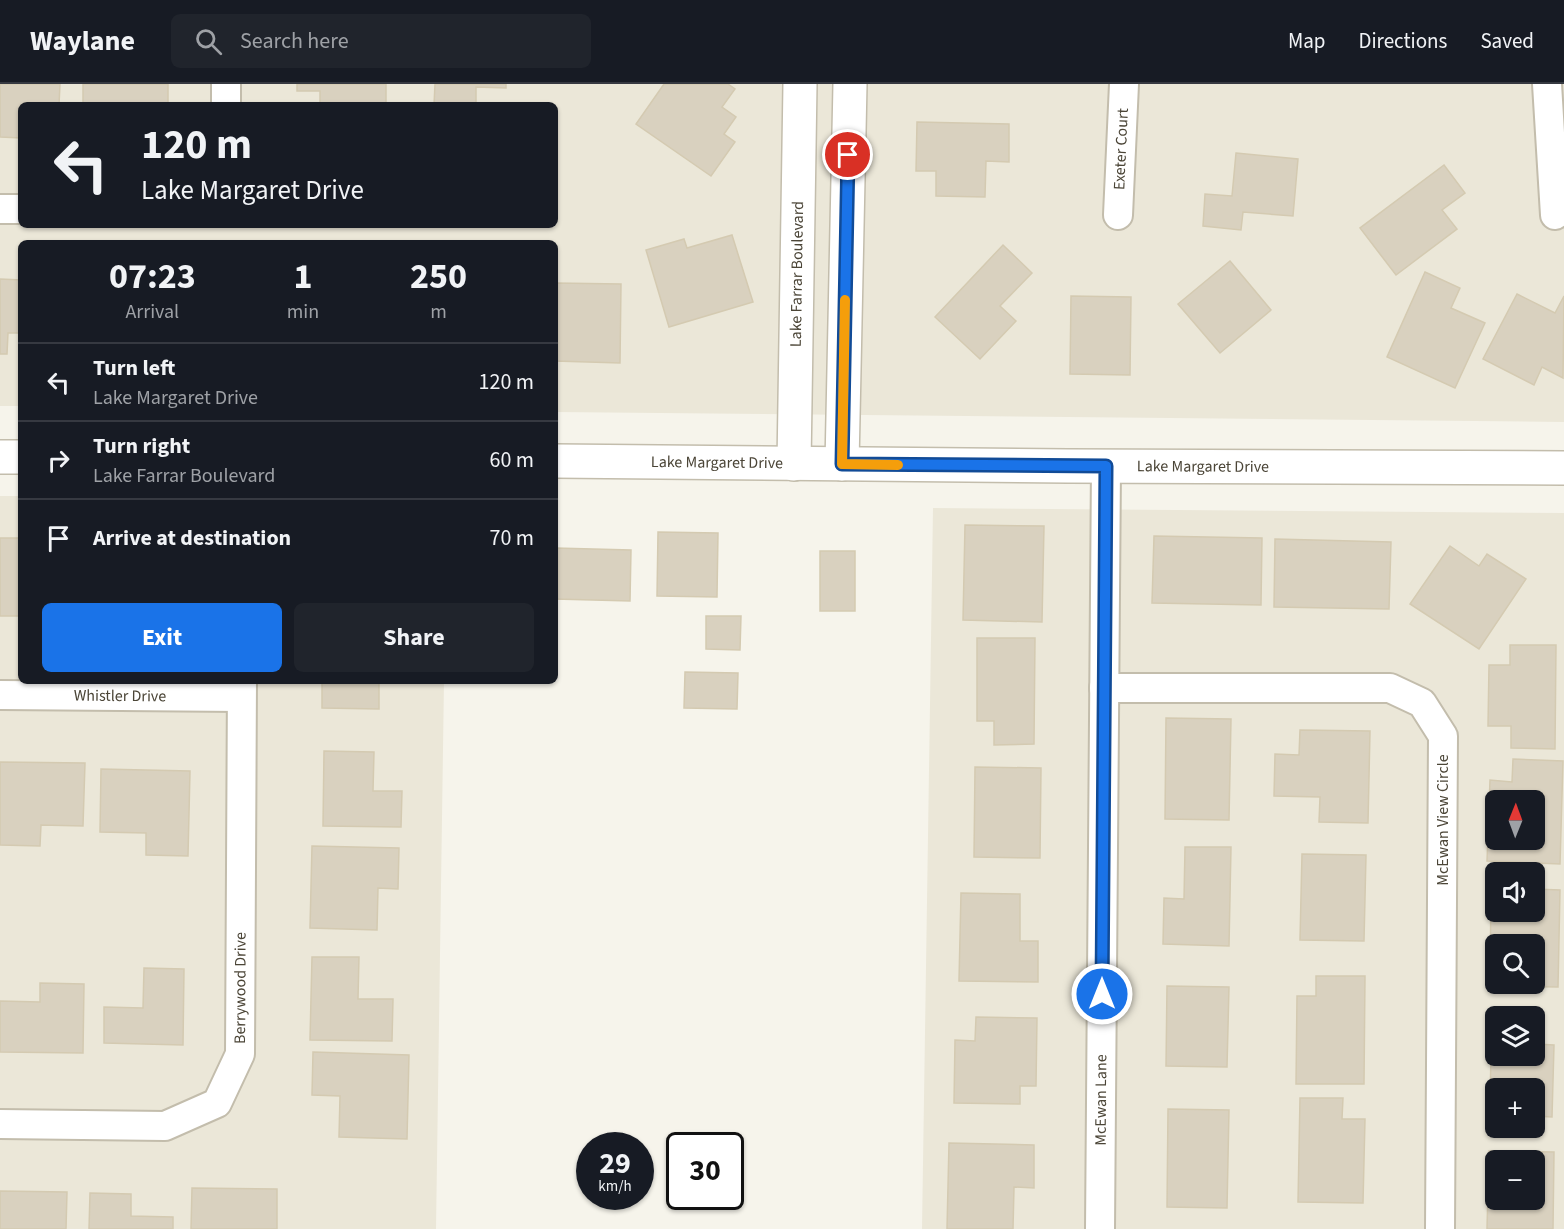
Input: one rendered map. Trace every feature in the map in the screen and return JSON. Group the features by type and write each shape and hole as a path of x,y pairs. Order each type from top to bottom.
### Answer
{"street":[{"path":"226,84 226,102"},
{"name":"Lake Farrar Boulevard","path":"794,464 801,84"},
{"path":"842,464 850,84"},
{"name":"Exeter Court","path":"1118,215 1124,84"},
{"path":"1547,84 1555,215"},
{"path":"0,208 18,208"},
{"path":"0,457 18,457"},
{"name":"Lake Margaret Drive","path":"558,461 1564,468"},
{"name":"McEwan Lane","path":"1100,1229 1106,466"},
{"name":"McEwan View Circle","path":"1104,688 1390,688 1422,703 1443,736 1440,1229"},
{"name":"Whistler Drive","path":"0,695 242,689"},
{"name":"Berrywood Drive","path":"0,1124 165,1126 217,1103 240,1054 242,689"}],"shaded area":[{"path":"0,84 1564,84 1564,422 558,412 558,240 18,240 18,406 0,406"},
{"path":"0,496 18,496 18,684 444,684 436,1229 0,1229"},
{"path":"933,508 1564,513 1564,1229 922,1229"}],"building":[{"path":"0,84 60,84 59,102 18,102 18,138 0,137"},
{"path":"83,84 168,84 168,102 83,102"},
{"path":"297,84 386,84 386,102 320,102 320,91 297,91"},
{"path":"435,84 506,84 506,88 476,87 476,102 434,102"},
{"path":"664,84 728,84 735,89 722,107 736,117 724,134 735,142 711,176 636,124"},
{"path":"917,122 1009,124 1009,162 986,161 985,197 936,196 936,171 916,171"},
{"path":"1236,153 1298,159 1293,216 1243,212 1241,230 1203,226 1205,194 1232,196"},
{"path":"1444,165 1465,193 1442,210 1457,229 1396,275 1360,228"},
{"path":"732,235 753,302 669,327 646,250 684,239 687,248"},
{"path":"1003,245 1032,273 1000,306 1016,321 980,359 935,317"},
{"path":"1230,261 1271,310 1220,353 1178,304"},
{"path":"1425,272 1460,288 1451,308 1485,323 1455,388 1387,357"},
{"path":"0,279 18,280 18,333 8,333 7,354 0,354"},
{"path":"558,283 621,284 620,363 558,361"},
{"path":"1517,294 1555,313 1564,296 1563,378 1542,367 1534,385 1483,359"},
{"path":"1071,296 1131,297 1130,375 1070,374"},
{"path":"965,525 1044,526 1042,622 963,620"},
{"path":"658,532 718,533 717,597 657,596"},
{"path":"1154,536 1262,538 1261,605 1152,603"},
{"path":"0,538 18,538 18,616 0,616"},
{"path":"1275,539 1391,542 1389,609 1274,607"},
{"path":"1450,546 1479,566 1487,554 1526,579 1479,649 1410,604"},
{"path":"558,548 631,550 630,601 558,599"},
{"path":"820,551 855,551 855,611 820,611"},
{"path":"706,616 741,616 740,650 706,649"},
{"path":"977,638 1035,638 1034,744 994,745 994,721 977,721"},
{"path":"1510,645 1556,645 1555,749 1511,748 1511,726 1488,726 1489,665 1510,665"},
{"path":"685,672 738,673 737,709 684,708"},
{"path":"322,684 379,684 379,709 322,708"},
{"path":"1166,718 1231,719 1229,820 1165,819"},
{"path":"1300,730 1370,731 1368,823 1319,822 1320,797 1274,796 1275,754 1299,755"},
{"path":"324,751 374,752 373,791 402,791 401,827 323,826"},
{"path":"1513,759 1563,761 1560,864 1487,861 1487,850 1545,850 1545,790 1490,790 1490,780 1512,782"},
{"path":"0,762 85,763 83,826 41,825 40,846 0,845"},
{"path":"975,767 1041,768 1040,858 974,857"},
{"path":"101,769 190,771 188,856 146,855 146,833 100,832"},
{"path":"312,846 399,848 398,889 378,888 377,930 310,928"},
{"path":"1185,847 1231,847 1229,946 1163,944 1164,898 1184,899"},
{"path":"1302,854 1366,855 1364,941 1300,940"},
{"path":"1545,889 1560,890 1558,987 1545,987 1545,934 1491,934 1491,922 1545,922"},
{"path":"961,893 1020,894 1020,941 1038,941 1038,982 959,981"},
{"path":"312,957 359,957 358,999 393,999 392,1041 310,1040"},
{"path":"144,968 184,969 183,1045 104,1043 104,1007 143,1008"},
{"path":"1316,976 1365,976 1364,1084 1296,1084 1297,996 1316,996"},
{"path":"40,983 84,984 83,1053 0,1052 0,1001 40,1002"},
{"path":"1167,986 1229,987 1227,1067 1166,1066"},
{"path":"976,1017 1037,1018 1036,1086 1020,1086 1020,1104 954,1103 955,1040 975,1041"},
{"path":"1545,1045 1554,1045 1552,1117 1545,1117 1545,1078 1490,1078 1491,1066 1545,1066"},
{"path":"313,1052 409,1055 407,1139 339,1137 340,1096 312,1095"},
{"path":"1300,1098 1343,1098 1342,1119 1365,1119 1363,1203 1298,1202"},
{"path":"1168,1109 1229,1110 1227,1208 1167,1207"},
{"path":"949,1143 1034,1145 1034,1188 1014,1187 1013,1229 947,1229"},
{"path":"1545,1152 1554,1152 1553,1229 1487,1229 1487,1210 1545,1210"},
{"path":"192,1188 277,1189 277,1229 191,1229"},
{"path":"0,1191 67,1192 66,1229 0,1229"},
{"path":"90,1193 131,1194 131,1216 173,1217 173,1229 89,1229"}],"slow traffic":[{"path":"845,300 842,464 898,465"}],"route":[{"path":"848,155 842,464 1106,466 1102,994"}]}
